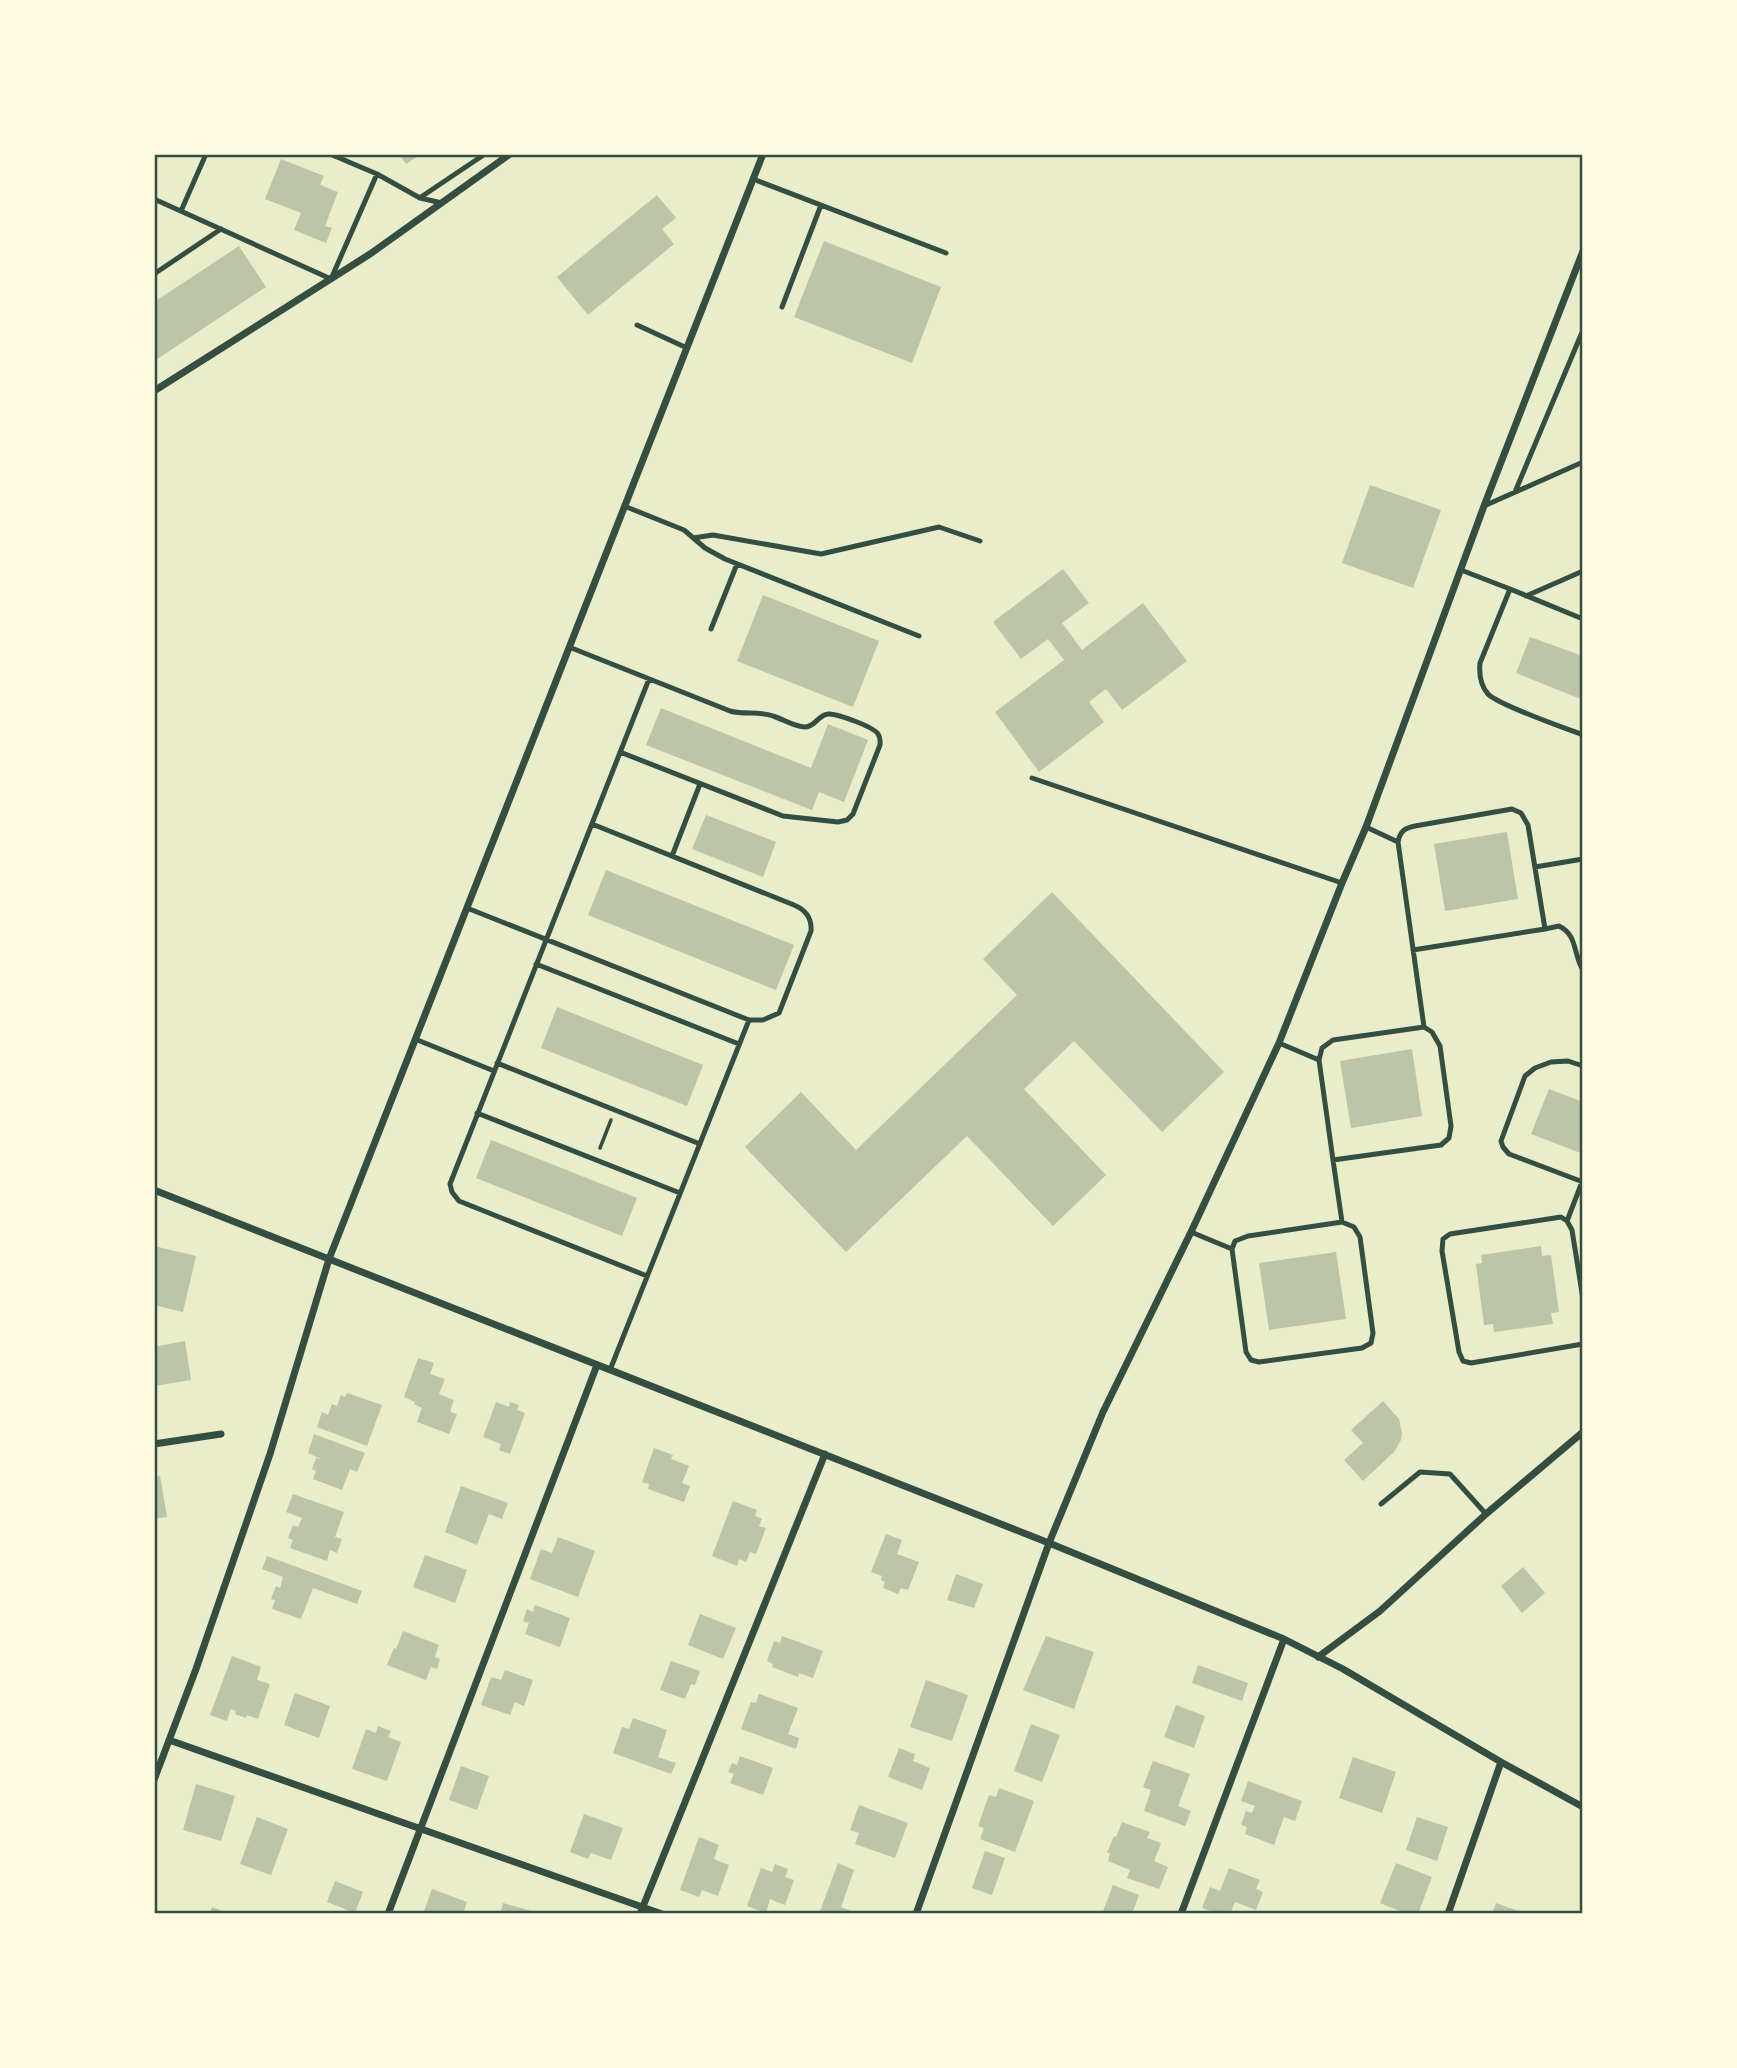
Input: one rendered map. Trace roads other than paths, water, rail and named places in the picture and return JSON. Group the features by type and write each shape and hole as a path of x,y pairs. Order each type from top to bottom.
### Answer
{"street":[{"path":"154,391 331,279 510,154"},
{"path":"154,1780 196,1669 270,1454 328,1259 763,154"},
{"path":"916,1914 1049,1543 1103,1412 1192,1232 1279,1043 1366,827 1484,506 1582,256"},
{"path":"154,1190 1049,1543 1284,1639 1343,1669 1583,1807"},
{"path":"388,1914 597,1365"},
{"path":"1318,1657 1380,1611 1486,1514 1583,1432"},
{"path":"154,1444 221,1434"},
{"path":"642,1911 824,1454"},
{"path":"1181,1914 1284,1639"},
{"path":"169,1740 642,1911 662,1914"},
{"path":"1448,1914 1501,1762"}],"lane":[{"path":"181,211 206,154"},
{"path":"330,154 377,174 420,198 442,203"},
{"path":"349,162 352,154"},
{"path":"420,198 485,154"},
{"path":"154,199 331,279 377,174"},
{"path":"753,179 946,253"},
{"path":"782,307 821,205"},
{"path":"154,274 221,229"},
{"path":"637,324 687,348"},
{"path":"1515,492 1583,330"},
{"path":"1484,506 1583,462"},
{"path":"624,506 684,530 715,554 737,564 919,636"},
{"path":"692,538 713,535 821,554 939,527 980,541"},
{"path":"711,629 737,564"},
{"path":"1461,570 1583,619"},
{"path":"1526,596 1583,571"},
{"path":"1510,589 1480,663 1482,684 1493,699 1583,735"},
{"path":"569,648 730,711 741,714 768,714 802,727 812,725 826,714 836,714 872,729 879,735 880,740 853,814 842,821 783,816 620,752"},
{"path":"647,1276 460,1202 452,1192 450,1184 649,679"},
{"path":"1032,778 1342,883"},
{"path":"672,856 700,784"},
{"path":"1424,1027 1398,842 1407,828 1512,809 1521,813 1525,818 1545,929"},
{"path":"467,908 749,1020 763,1020 779,1013 811,931 809,917 801,908 592,824"},
{"path":"1366,827 1398,842"},
{"path":"1535,867 1583,859"},
{"path":"1413,950 1559,926 1569,933 1577,961 1583,970"},
{"path":"536,964 739,1044"},
{"path":"610,1370 749,1020"},
{"path":"1333,1160 1441,1145 1449,1138 1451,1126 1440,1046 1432,1032 1424,1027 1333,1040 1322,1048 1319,1060 1333,1160 1342,1222"},
{"path":"415,1039 494,1071"},
{"path":"1279,1043 1319,1060"},
{"path":"1567,1221 1582,1182 1509,1153 1501,1141 1525,1076 1535,1068 1551,1062 1568,1061 1583,1066"},
{"path":"497,1063 700,1144"},
{"path":"477,1113 680,1194"},
{"path":"1583,1298 1572,1230 1567,1221 1560,1217 1450,1234 1443,1239 1442,1251 1459,1352 1463,1361 1471,1363 1583,1345"},
{"path":"1342,1222 1354,1227 1360,1237 1373,1333 1371,1343 1362,1348 1259,1362 1251,1360 1246,1352 1231,1249 1240,1238 1342,1222"},
{"path":"1192,1232 1231,1249"},
{"path":"1381,1504 1420,1472 1450,1474 1486,1514"}]}
